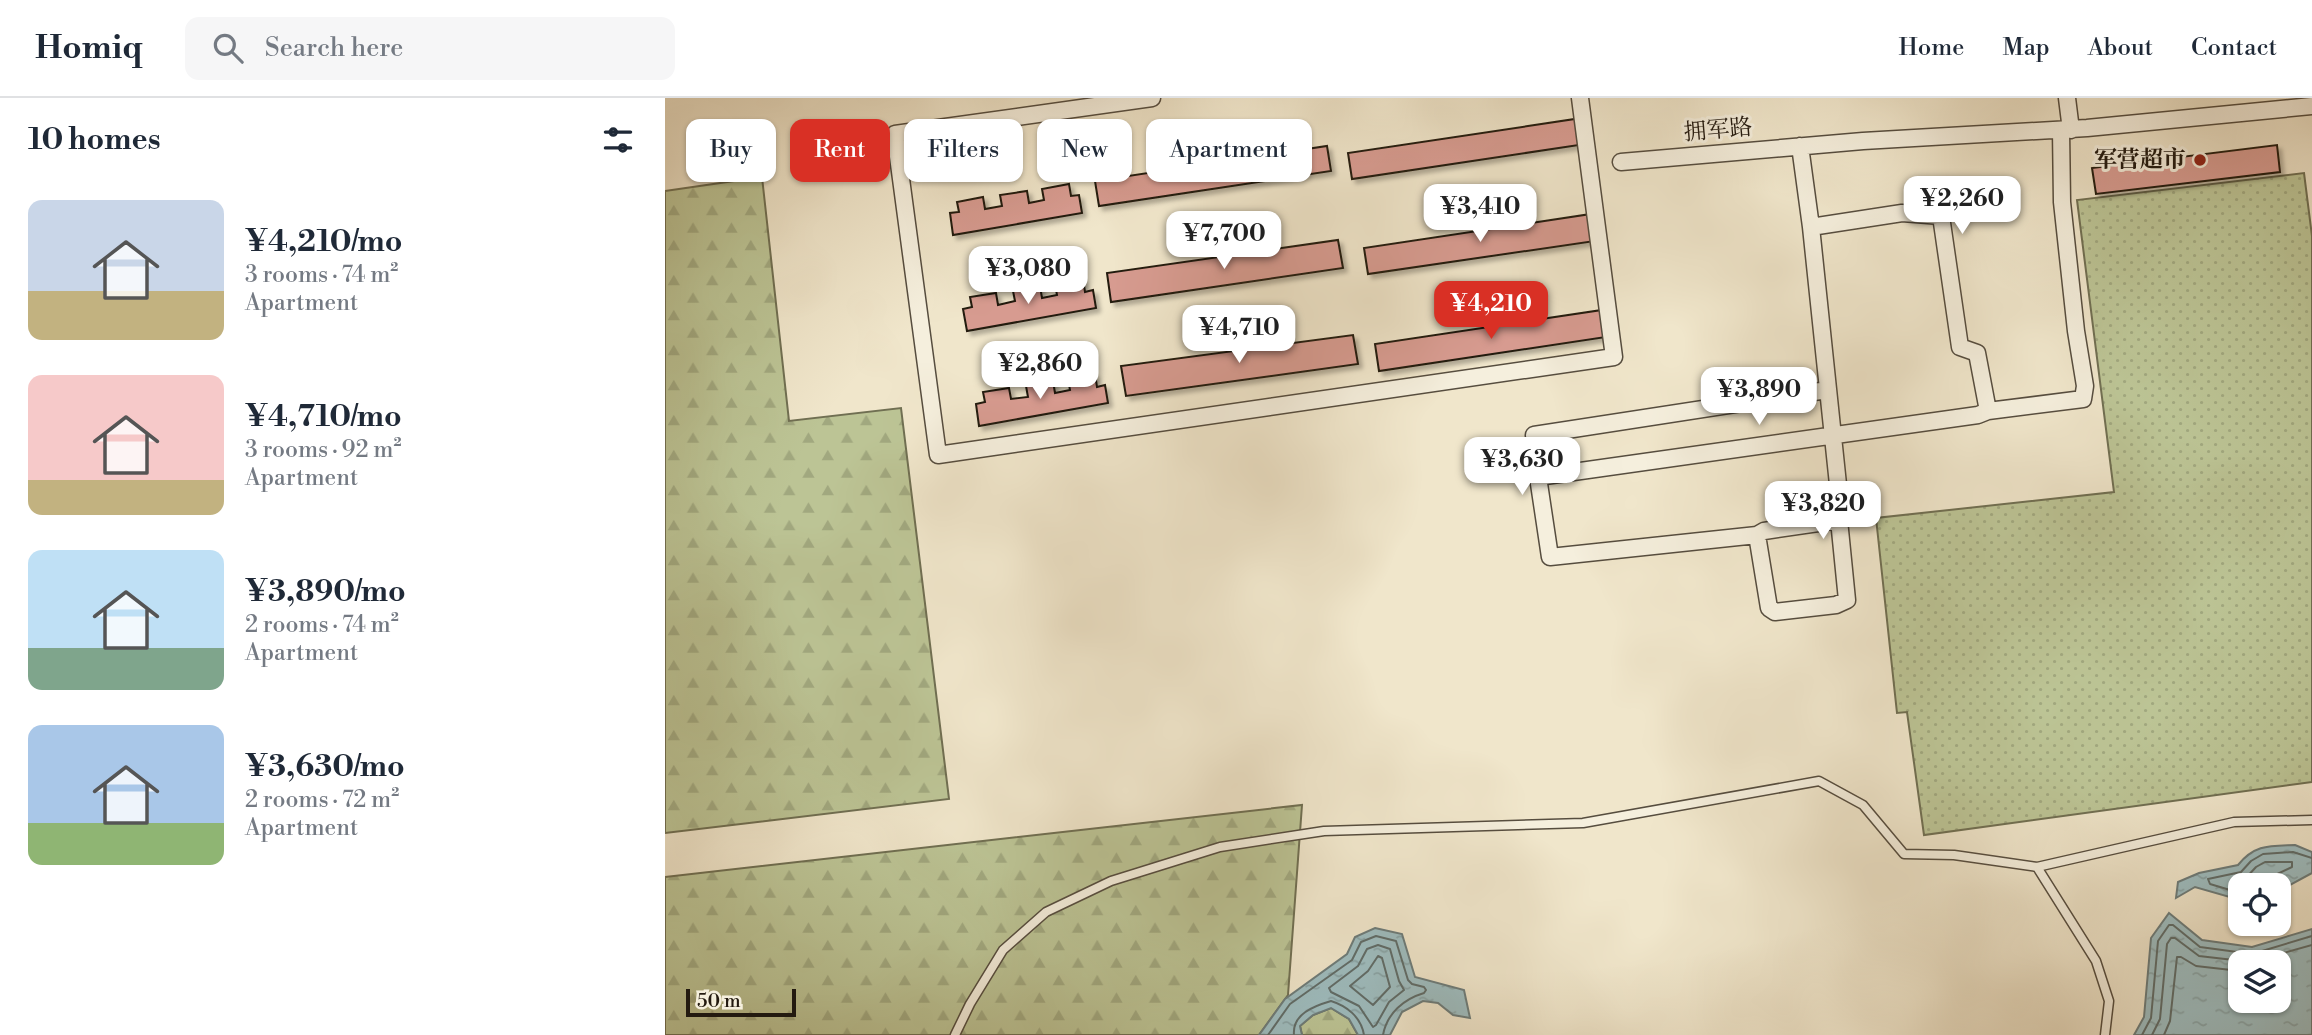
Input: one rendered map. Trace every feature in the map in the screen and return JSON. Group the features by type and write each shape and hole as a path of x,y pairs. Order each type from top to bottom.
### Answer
{"street":[{"path":"1152,98 895,134 938,454 1614,357 1580,98"},
{"path":"1538,477 2083,399 2085,386 2076,331 2062,202 2067,98"},
{"name":"拥军路","path":"1621,162 1863,141 2066,130 2311,111"},
{"path":"1757,535 1769,608 1775,612 1836,605 1847,600 1839,520 1841,513 1800,146"},
{"path":"1811,227 1902,213 1941,216 1960,347 1977,353 1988,411"},
{"path":"1827,390 1534,435 1550,557 1757,535 1764,531 1839,520"}],"lane":[{"path":"955,1035 970,1004 1003,950 1046,912 1111,881 1220,847 1324,831 1583,823 1819,781 1863,805 1904,854 1954,855 2037,867 2234,822 2312,820"},
{"path":"2037,867 2096,961 2109,1001 2105,1035"}],"green space":[{"path":"2304,173 2312,236 2312,782 1924,835 1907,712 1897,713 1876,518 2114,492 2077,200"},
{"path":"727,182 763,182 789,421 901,408 949,799 665,833 665,191"},
{"path":"1302,805 1288,995 1259,1035 665,1035 665,877"},
{"path":"1331,1008 1349,1019 1358,1035 1302,1035 1300,1026 1313,1015"}],"water":[{"path":"2295,845 2312,852 2312,873 2291,884 2291,873 2228,873 2228,897 2195,887 2176,898 2178,882 2199,873 2238,865 2257,850"},
{"path":"2169,913 2202,940 2252,947 2312,929 2312,1035 2134,1035 2144,1017 2151,938"},
{"path":"1375,928 1402,934 1415,977 1464,990 1470,1018 1453,1015 1438,1003 1423,1001 1402,1012 1390,1035 1358,1035 1349,1019 1331,1008 1313,1015 1300,1026 1302,1035 1259,1035 1285,999 1347,954 1355,937"}],"building":[{"path":"1575,119 1579,145 1352,179 1348,153"},
{"path":"2277,145 2280,172 2096,194 2092,168"},
{"path":"1327,146 1331,171 1312,174 1312,148"},
{"path":"1146,173 1146,182 1258,182 1099,206 1095,182 1132,182 1132,175"},
{"path":"1069,184 1071,196 1079,195 1082,213 953,235 950,213 959,212 957,202 983,197 985,209 1002,206 1000,195 1027,191 1029,203 1044,200 1042,189"},
{"path":"1591,214 1595,241 1368,274 1364,248"},
{"path":"1338,240 1343,268 1111,302 1107,273"},
{"path":"1083,279 1085,292 1093,290 1096,308 967,331 963,309 972,307 970,297 996,293 998,305 1015,301 1013,291 1040,286 1042,298 1057,295 1055,284"},
{"path":"1602,310 1606,337 1379,371 1375,344"},
{"path":"1353,335 1358,364 1126,396 1121,366"},
{"path":"1095,374 1097,387 1105,385 1108,403 979,426 976,404 985,402 983,392 1009,388 1011,399 1028,397 1026,386 1053,381 1055,393 1070,390 1068,379"}],"place":[{"name":"军营超市","path":"2200,160"}]}
